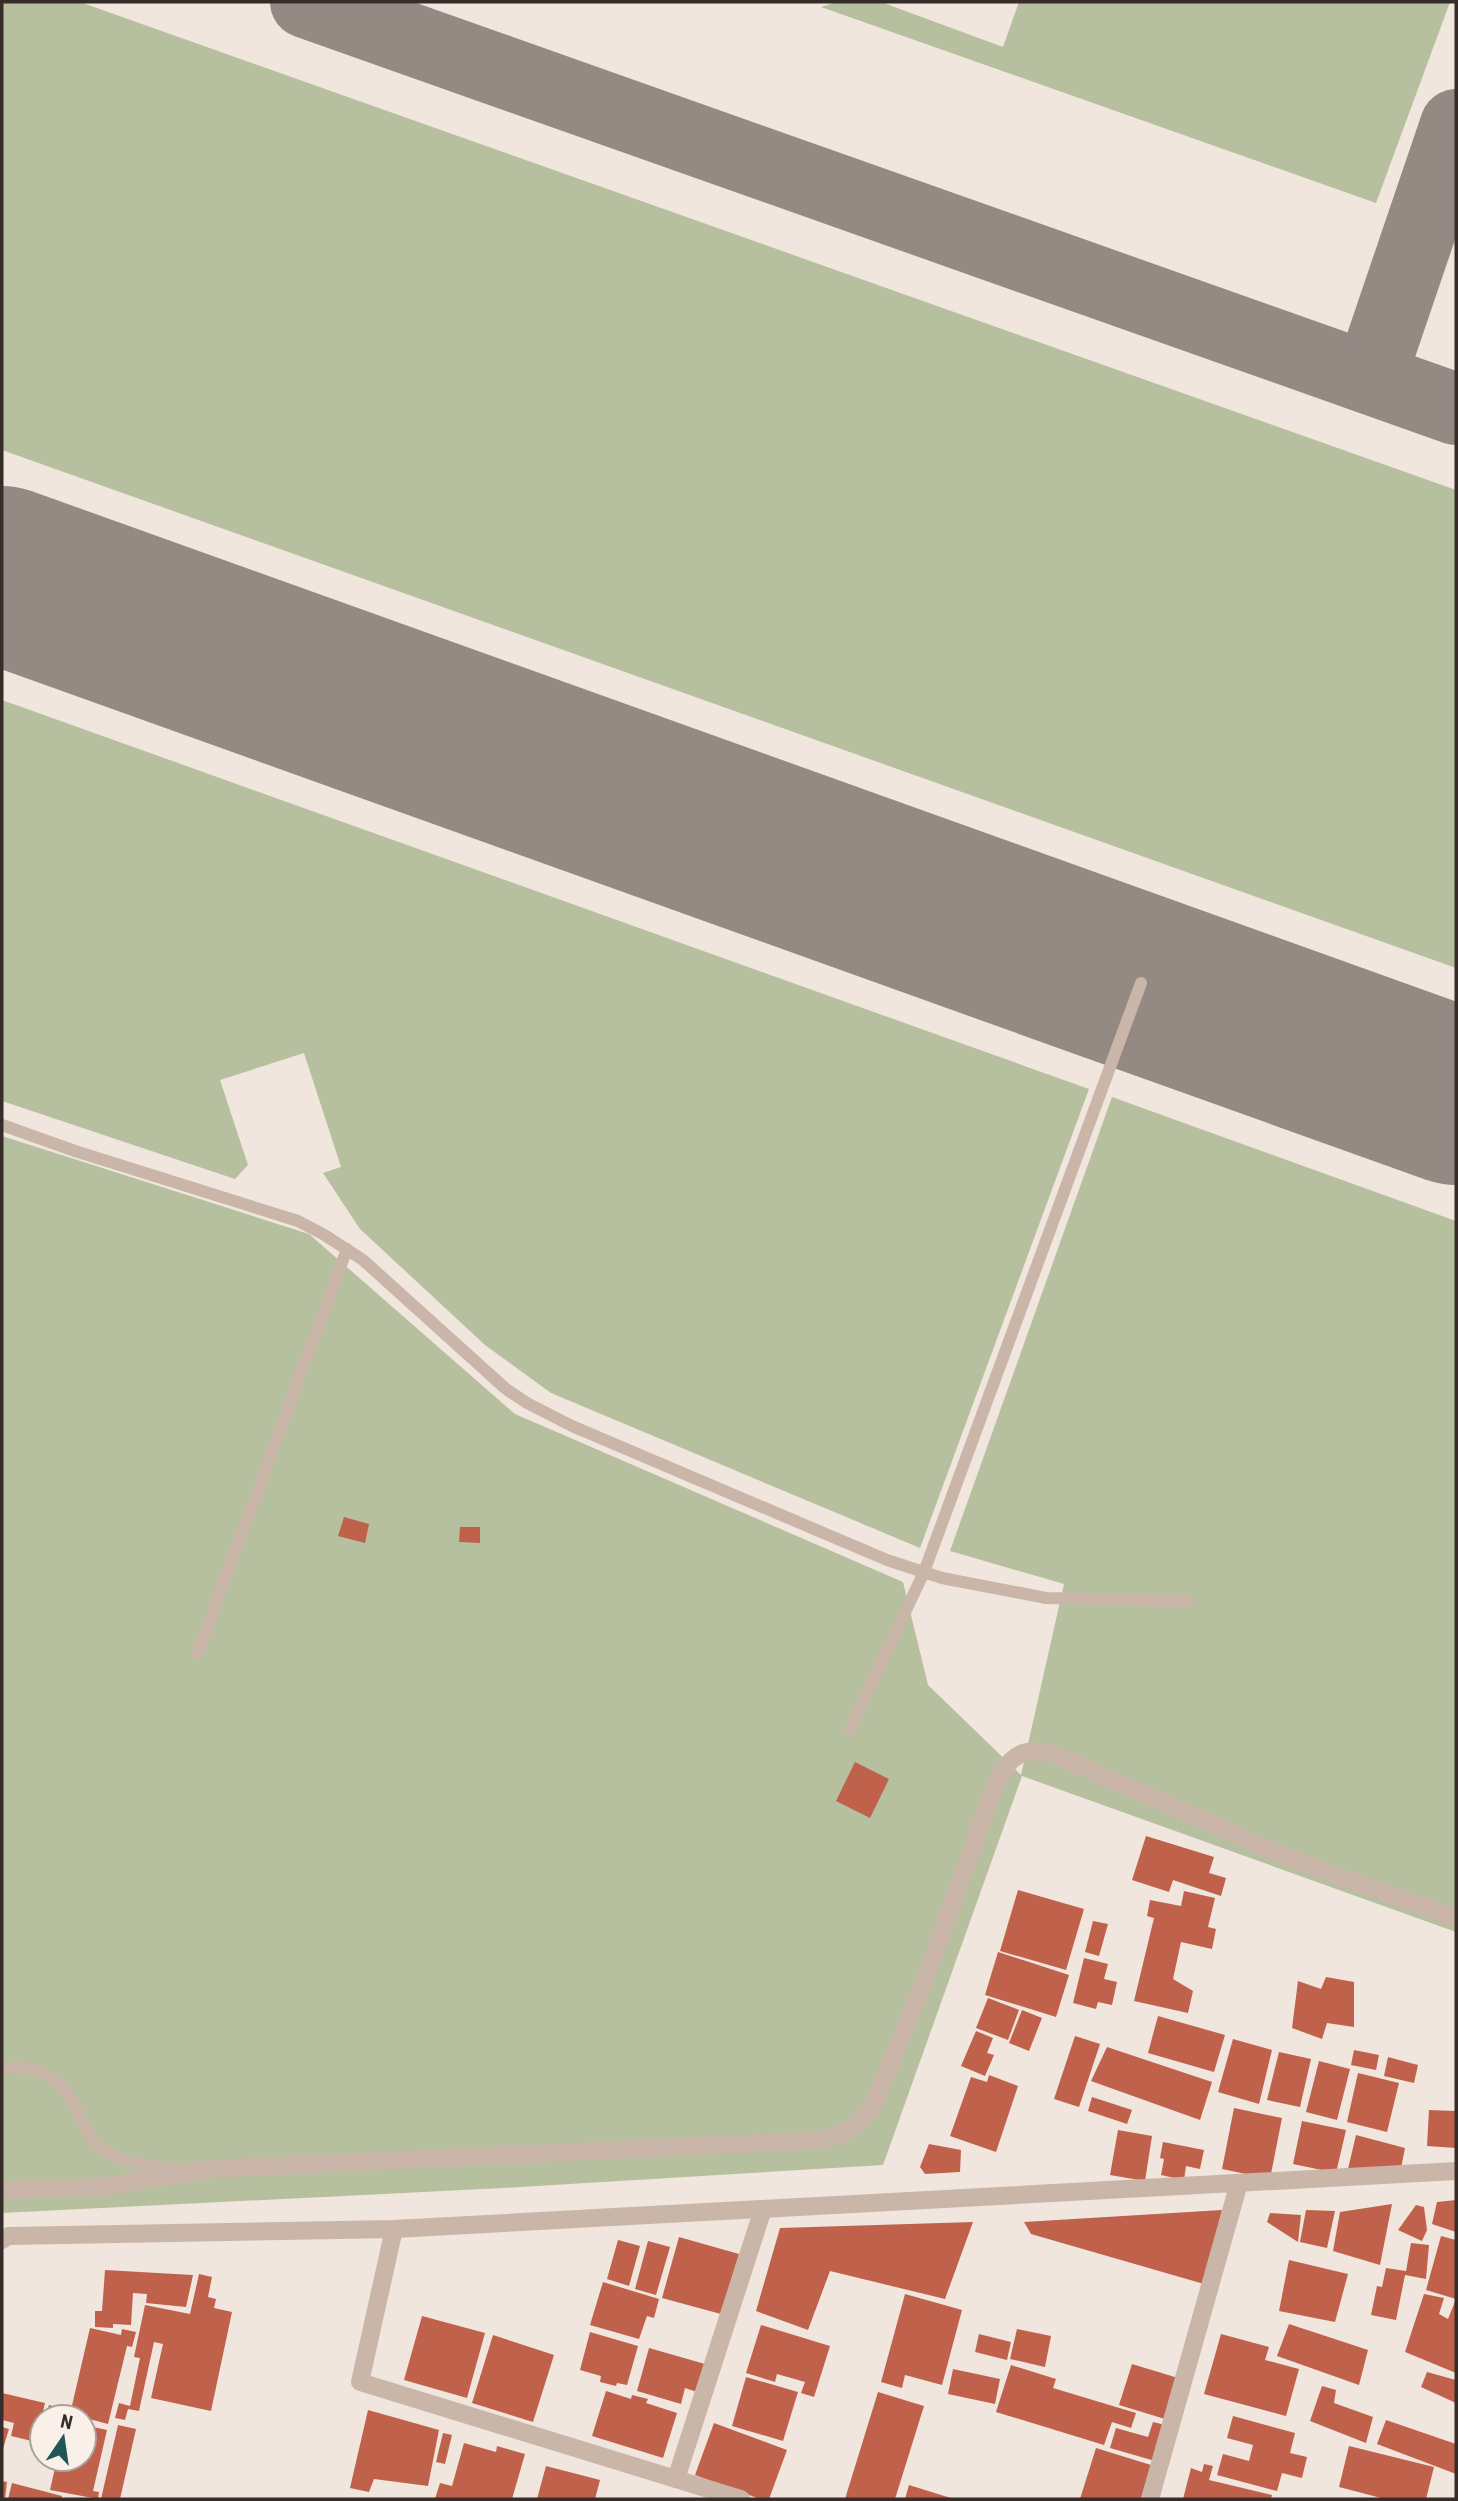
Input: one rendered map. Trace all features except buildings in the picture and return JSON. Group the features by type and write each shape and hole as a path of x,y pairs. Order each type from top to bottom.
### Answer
{"street":[{"path":"2,2190 99,2187 189,2172 823,2140 846,2132 856,2126 872,2108 922,1987 998,1777 1008,1762 1023,1752 1041,1750 1058,1756 1291,1859 1456,1918"},
{"path":"2,2239 8,2236 394,2229 1456,2171"},
{"path":"1150,2499 1239,2183"},
{"path":"676,2479 763,2209"},
{"path":"394,2229 360,2382 741,2499"}],"lane":[{"path":"850,1729 923,1572 1140,983"},
{"path":"2,1125 271,1211 310,1228 363,1260 486,1373 538,1409 572,1426 887,1560 961,1582 1046,1598 1187,1601"},
{"path":"197,1654 347,1249"},
{"path":"2,2069 19,2066 36,2069 51,2077 63,2088 94,2141 114,2156 189,2172"}],"green space":[{"path":"2,2 80,2 1456,490 1456,968 2,450"},
{"path":"837,2 881,2 1003,47 1019,2 1450,2 1376,203 821,7"},
{"path":"2,700 1089,1089 920,1548 551,1393 485,1345 360,1229 323,1173 341,1167 304,1053 220,1080 248,1165 235,1179 2,1101"},
{"path":"1112,1097 1456,1221 1456,1932 1022,1776 883,2165 503,2188 2,2213 2,1136 309,1234 515,1414 903,1582 928,1685 1021,1775 1064,1584 950,1551"}],"taxiway":[{"path":"306,2 1456,409"},
{"path":"1370,378 1456,125"}],"runway":[{"path":"2,575 1456,1096"}]}
